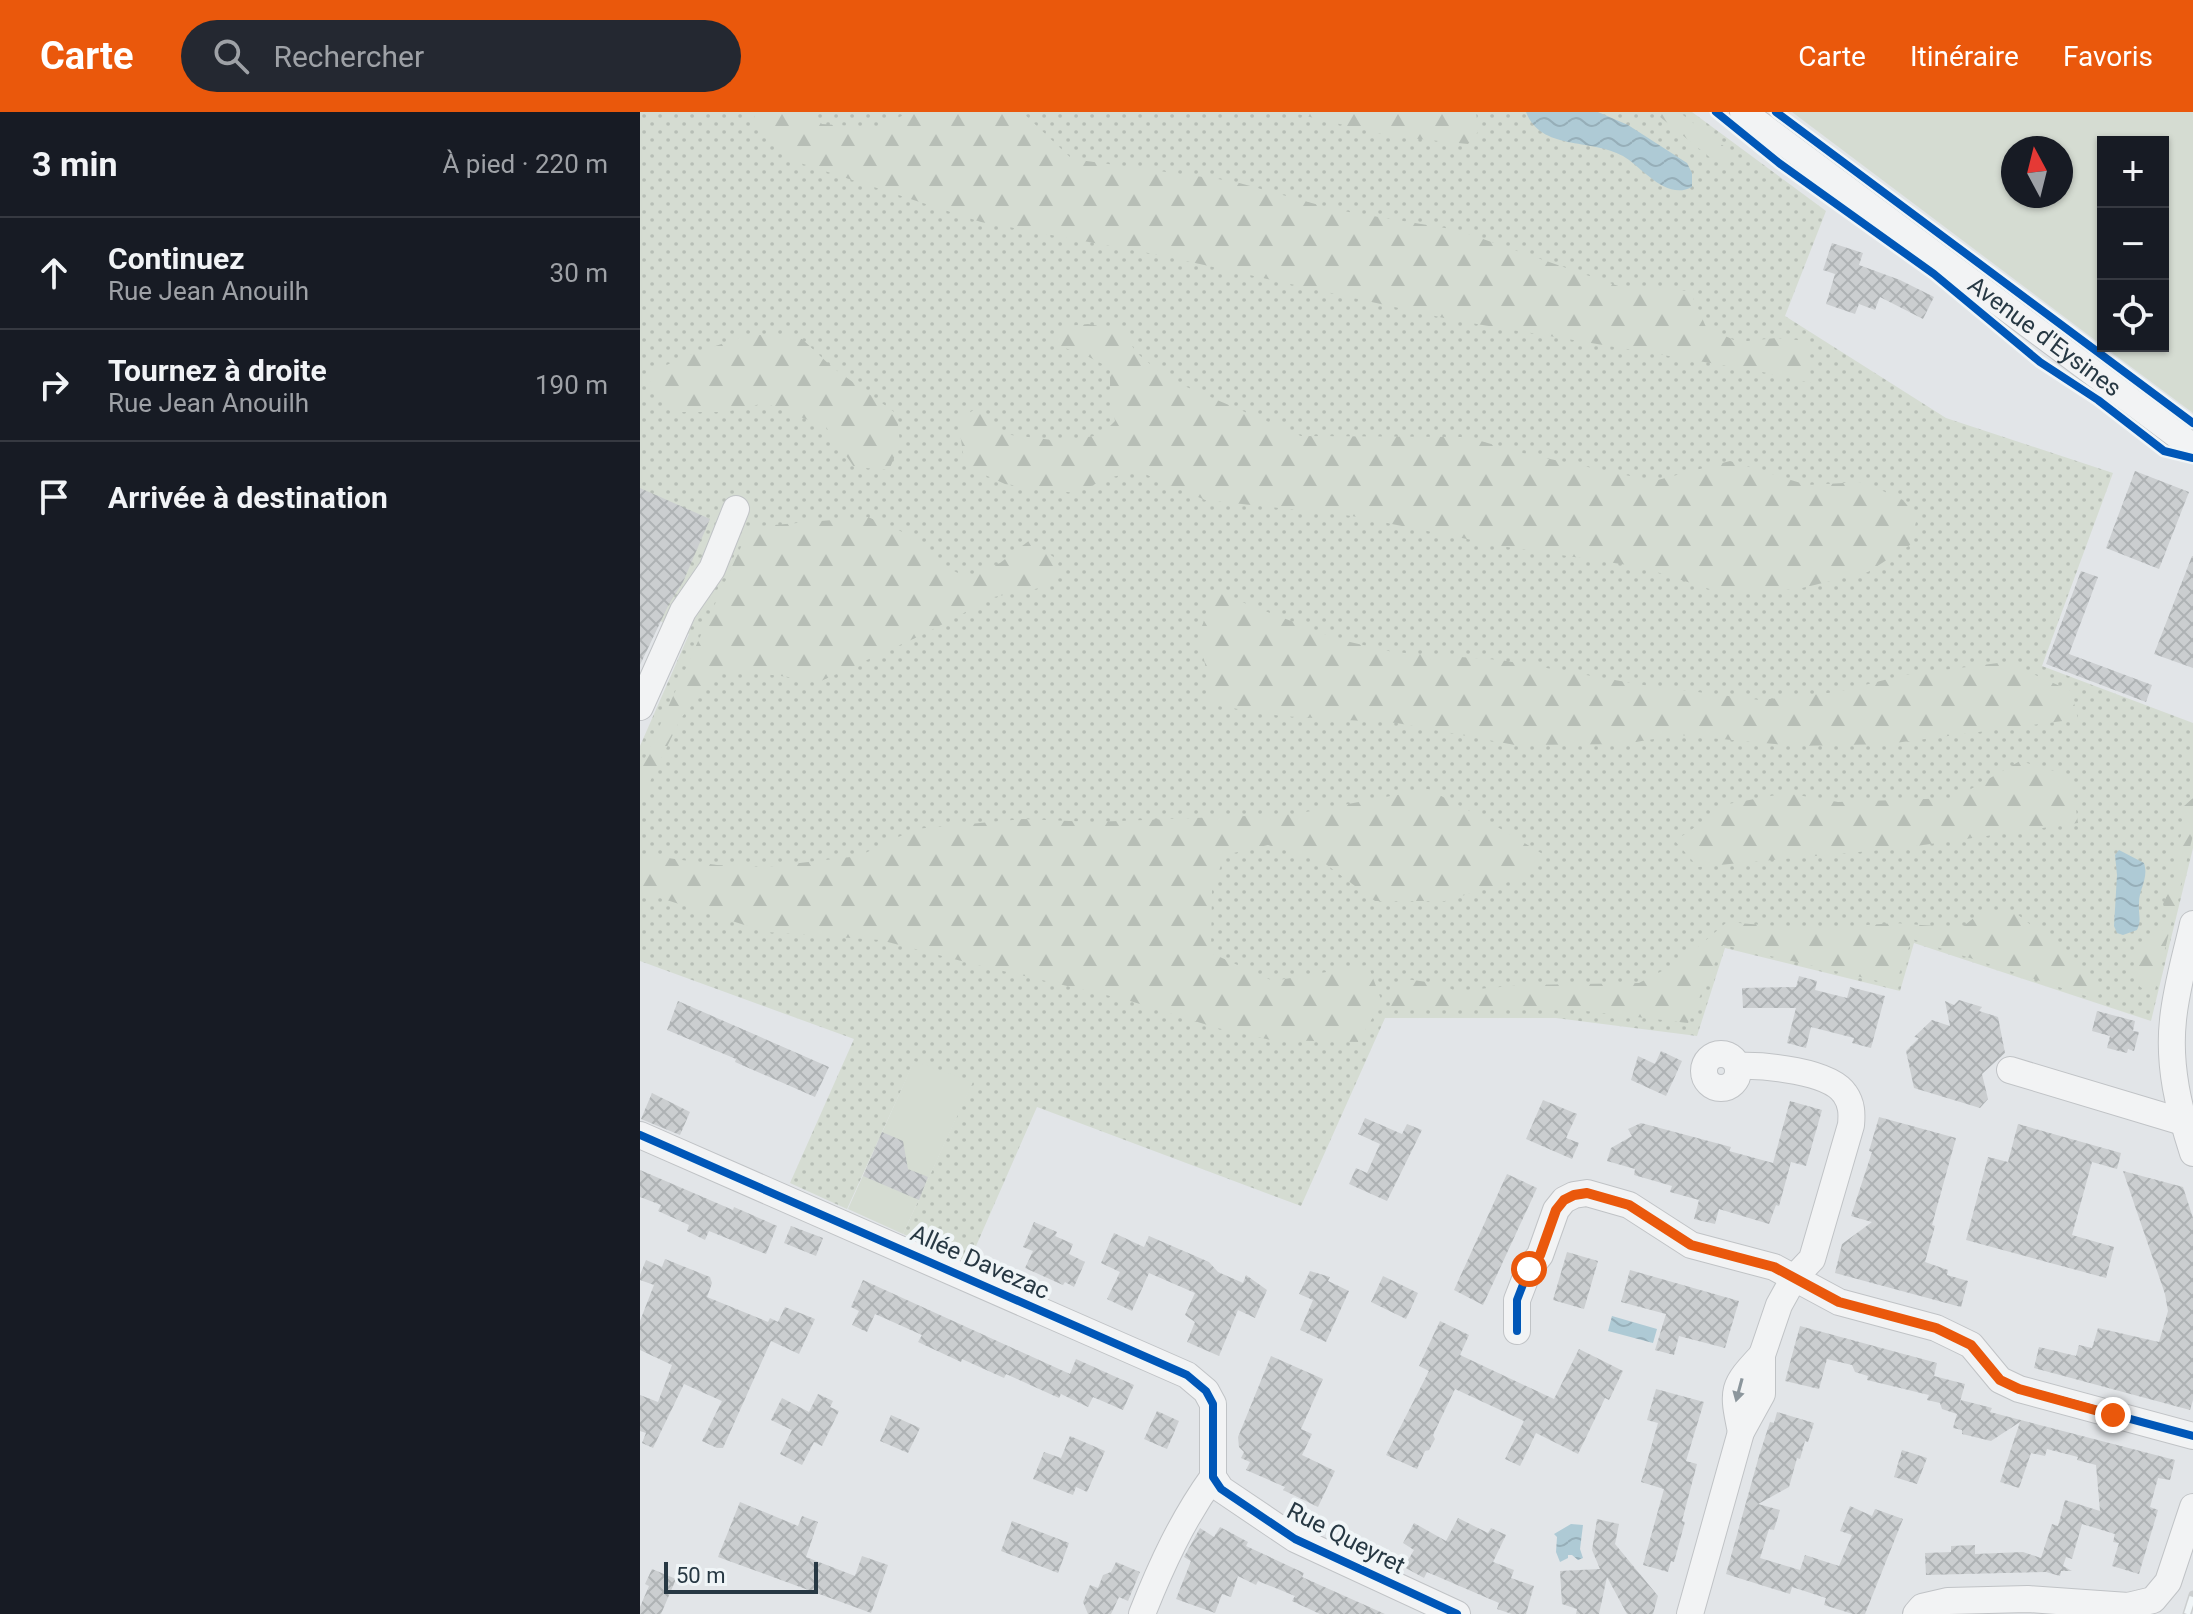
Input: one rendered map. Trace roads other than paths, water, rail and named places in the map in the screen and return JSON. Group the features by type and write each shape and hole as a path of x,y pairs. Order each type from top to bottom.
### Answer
{"street":[{"name":"Avenue d'Eysines","path":"1743,112 2193,447"},
{"path":"640,707 683,611 712,569 736,509"},
{"path":"2193,924 2173,1020 2172,1054 2183,1122 2193,1153"},
{"path":"1690,1614 1741,1432 1762,1394 1762,1355 1779,1305 1794,1278 1812,1259 1851,1125 1852,1111 1846,1095 1834,1083 1774,1067 1738,1066"},
{"path":"2010,1070 2183,1122"},
{"name":"Allée Davezac","path":"640,1135 1187,1375 1206,1391 1213,1404 1217,1483"},
{"path":"1517,1331 1517,1300 1529,1269 1540,1255 1556,1210 1564,1200 1587,1193 1629,1205 1691,1245 1774,1267 1839,1302 1936,1328 1971,1345 2000,1380 2019,1389 2193,1436"},
{"path":"1142,1614 1163,1561 1198,1499 1217,1483"},
{"name":"Rue Queyret","path":"1217,1483 1295,1539 1457,1614"},
{"path":"1916,1614 1922,1607 1948,1601 2028,1599 2128,1606 2153,1600 2168,1582 2193,1507"}],"water":[{"path":"1526,112 1598,112 1628,125 1687,163 1692,173 1692,187 1673,190 1655,181 1623,156 1543,133"},
{"path":"2119,850 2144,863 2145,868 2137,930 2123,935 2117,933 2114,926 2115,855"},
{"path":"1612,1316 1657,1329 1653,1343 1608,1331"},
{"path":"1571,1524 1583,1525 1580,1549 1583,1558 1578,1560 1568,1555 1560,1562 1554,1534"}],"railway":[{"path":"2187,1614 2193,1595"}]}
